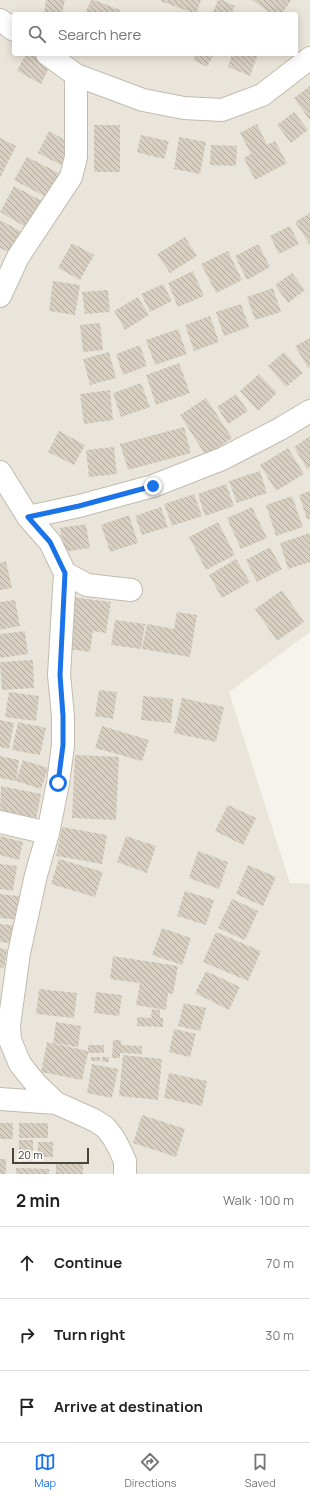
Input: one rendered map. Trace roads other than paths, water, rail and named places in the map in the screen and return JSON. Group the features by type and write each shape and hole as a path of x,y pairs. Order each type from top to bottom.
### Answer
{"street":[{"path":"0,20 12,29"},
{"path":"50,56 76,75 143,100 184,108 222,110 262,95 310,58"},
{"path":"0,296 18,257 71,177 76,157 76,75"},
{"path":"28,517 79,506 153,486 222,459 310,412"},
{"path":"0,472 28,517 50,542 65,573 60,675 63,716 63,745 58,783 48,833 36,875 18,952 10,1025 10,1040 20,1064 36,1084 56,1103 94,1120 105,1127 113,1137 125,1161 125,1174"},
{"path":"65,573 87,584 132,590"},
{"path":"0,822 48,833"},
{"path":"0,1099 56,1103"}]}
